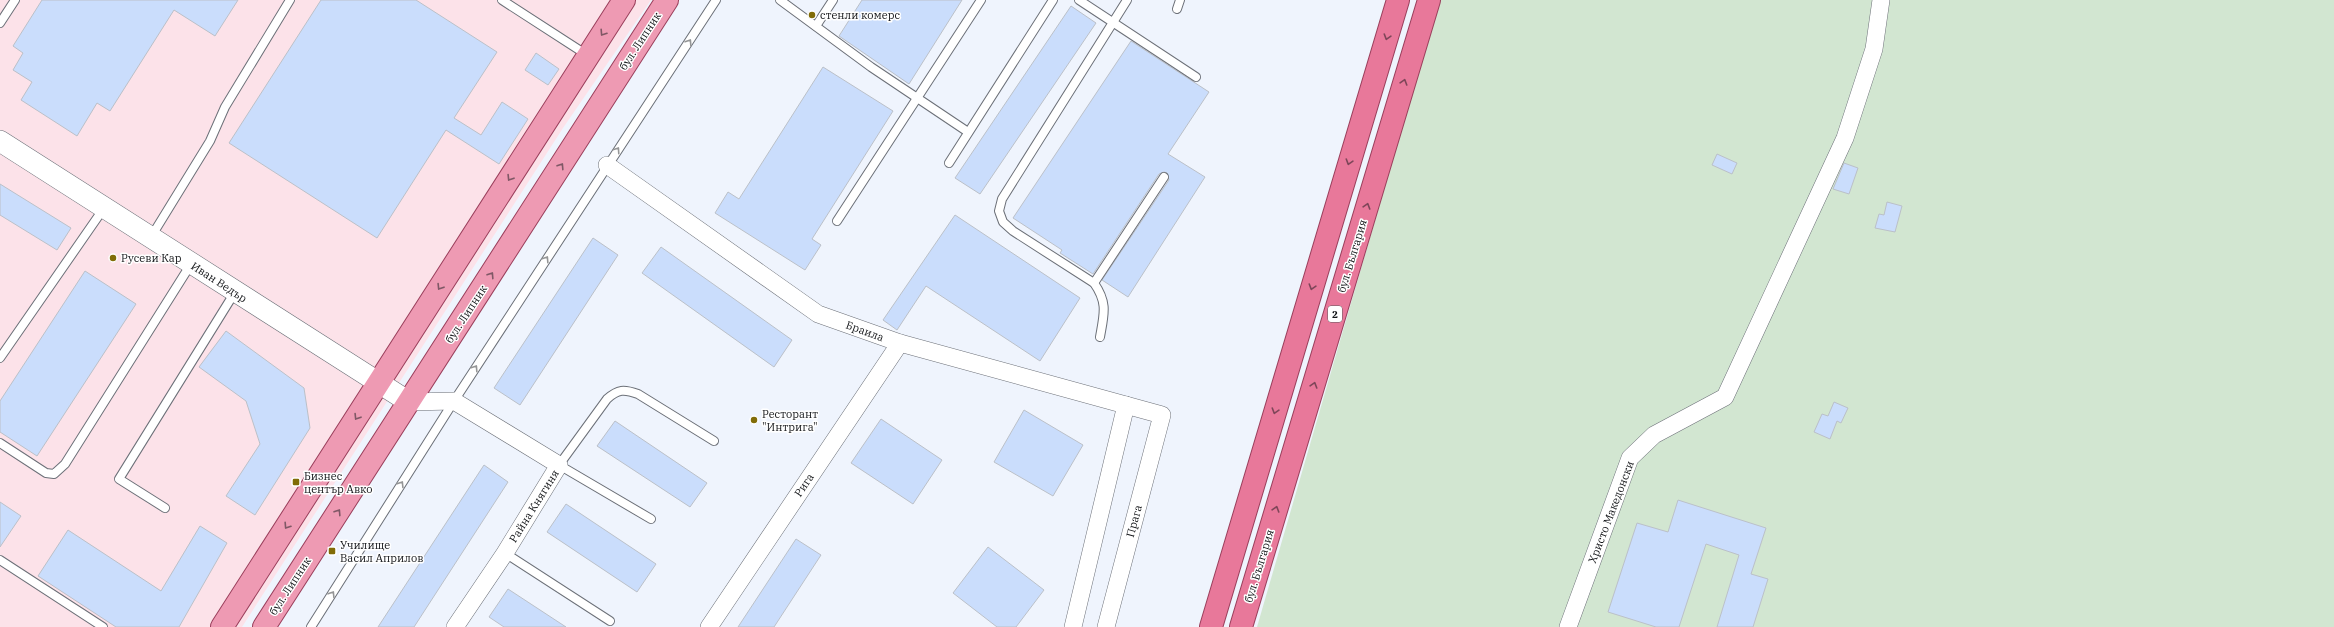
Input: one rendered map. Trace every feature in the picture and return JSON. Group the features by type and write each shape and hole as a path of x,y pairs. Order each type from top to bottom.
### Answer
{"highway":[{"path":"1211,627 1398,0"},
{"name":"бул. България","path":"1241,627 1429,0"}],"main road":[{"path":"222,627 624,0"},
{"name":"бул. Липник","path":"264,627 667,4"}],"street":[{"name":"Христо Македонски","path":"1568,627 1630,458 1654,435 1725,397 1845,138 1874,49 1881,0"},
{"name":"Иван Ведър","path":"0,141 378,384 409,402"},
{"name":"Браила","path":"607,165 818,314 900,343 1162,415"},
{"name":"Рига","path":"709,627 900,343"},
{"path":"409,402 454,401"},
{"name":"Райна Княгиня","path":"454,401 559,465 505,553 455,627"},
{"path":"1072,627 1126,405"},
{"name":"Прага","path":"1106,627 1162,415"}],"lane":[{"path":"0,23 15,0"},
{"path":"150,238 210,141 225,107 290,0"},
{"path":"502,0 588,56"},
{"path":"311,627 454,401 716,0"},
{"path":"780,0 968,132"},
{"path":"816,26 833,0"},
{"path":"837,222 981,0"},
{"path":"949,163 1053,0"},
{"path":"1079,0 1196,77"},
{"path":"1100,337 1105,305 1101,293 1094,283 1013,231 1003,222 999,211 1002,199 1018,172 1127,0"},
{"path":"1177,9 1180,0"},
{"path":"1094,283 1164,177"},
{"path":"0,358 104,208"},
{"path":"0,443 46,473 54,474 65,464 191,264"},
{"path":"165,508 118,479 235,292"},
{"path":"651,519 559,465 607,399 616,391 626,390 638,394 714,441"},
{"path":"505,553 610,621"},
{"path":"0,560 103,627"}],"shaded area":[{"path":"0,0 651,0 563,128 242,627 0,627"}],"green space":[{"path":"1439,0 2334,0 2334,627 1257,627"}],"building":[{"path":"42,0 238,0 215,36 174,10 110,111 97,103 77,136 21,100 32,82 13,70 23,53 13,46"},
{"path":"321,0 416,0 497,52 454,118 481,135 502,102 528,119 499,164 446,130 377,238 229,143"},
{"path":"862,0 962,0 909,84 839,36"},
{"path":"1071,6 1096,23 980,194 955,178"},
{"path":"1131,41 1209,92 1168,154 1205,177 1128,297 1102,280 1169,180 1167,173 1164,172 1159,174 1093,274 1060,253 1062,250 1013,218"},
{"path":"536,53 559,69 548,85 525,70"},
{"path":"823,67 893,111 812,239 821,245 805,270 715,213 728,192 739,199"},
{"path":"1717,154 1737,163 1732,174 1712,165"},
{"path":"1844,163 1858,168 1849,194 1833,189"},
{"path":"0,184 71,228 57,250 0,215"},
{"path":"1887,202 1902,206 1895,232 1875,228 1879,214 1884,215"},
{"path":"955,215 1080,298 1040,361 926,286 897,330 883,320"},
{"path":"593,238 618,255 520,405 494,388"},
{"path":"661,247 792,340 774,367 642,273"},
{"path":"85,271 136,304 37,456 0,432 0,401"},
{"path":"226,331 304,388 310,428 255,515 226,496 260,444 246,401 199,367"},
{"path":"1834,402 1848,408 1841,423 1837,421 1830,439 1814,432 1822,414 1828,416"},
{"path":"1024,410 1083,445 1053,496 994,462"},
{"path":"881,419 942,460 913,504 851,463"},
{"path":"615,421 707,483 690,507 597,446"},
{"path":"484,465 508,482 414,627 378,627"},
{"path":"1678,500 1766,528 1751,574 1768,579 1753,627 1717,627 1739,555 1706,544 1679,627 1656,627 1608,612 1637,523 1668,532"},
{"path":"0,502 21,516 0,547"},
{"path":"566,504 656,564 637,592 547,532"},
{"path":"200,526 227,543 179,627 116,627 38,576 68,530 161,591"},
{"path":"796,539 821,555 774,627 738,627"},
{"path":"988,547 1044,590 1016,627 997,627 953,593"},
{"path":"508,589 566,627 504,627 489,617"}],"place":[{"name":"стенли комерс","path":"812,15"},
{"name":"Русеви Кар","path":"113,258"},
{"name":"Ресторант \"Интрига\"","path":"754,420"},
{"name":"Бизнес център Авко","path":"296,482"},
{"name":"Училище Васил Априлов","path":"332,551"}]}
